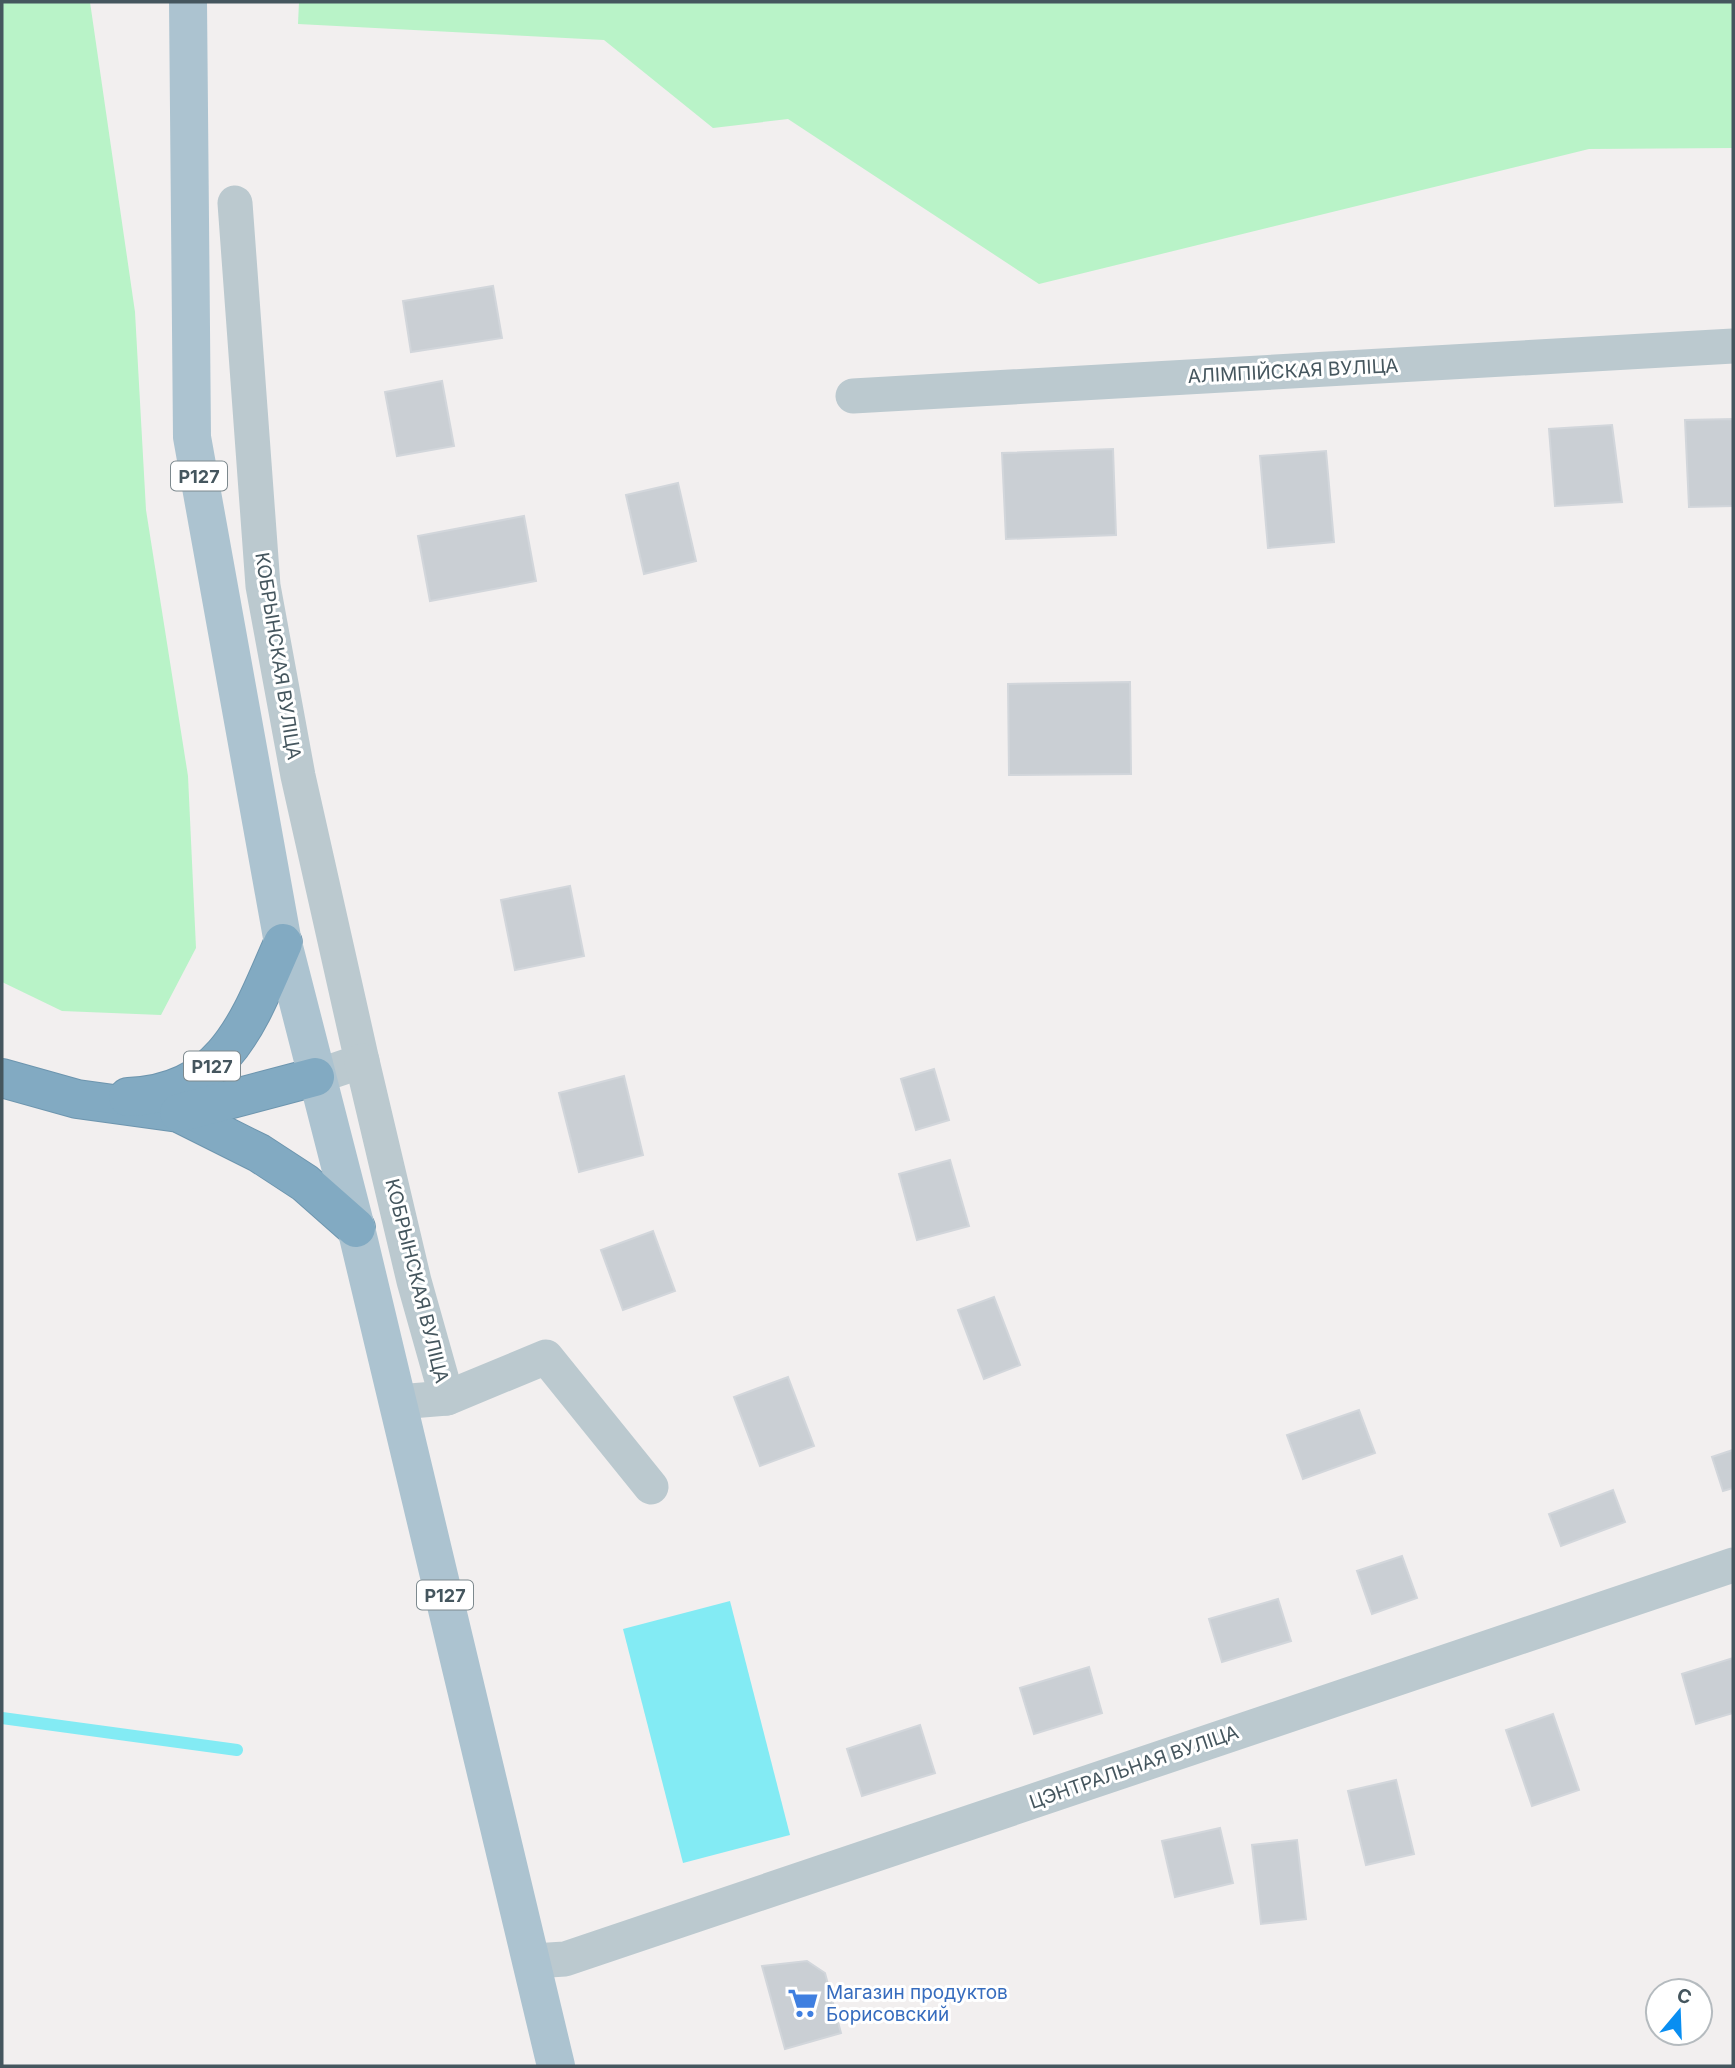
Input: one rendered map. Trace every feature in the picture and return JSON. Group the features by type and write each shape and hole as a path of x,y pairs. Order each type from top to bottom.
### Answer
{"highway":[{"name":"Р127","path":"77,1099 157,1096 205,1074 244,1030 283,943"},
{"path":"179,1114 315,1077"},
{"name":"Р127","path":"2,1078 77,1099 179,1114 259,1153 305,1184 356,1228"}],"main road":[{"name":"Р127","path":"188,2 192,437 283,943 315,1077 356,1228 556,2066"}],"street":[{"name":"КОБРЫНСКАЯ ВУЛІЦА","path":"235,203 263,586 298,776 362,1061 414,1281 447,1398 546,1357 651,1487"},
{"name":"АЛІМПІЙСКАЯ ВУЛІЦА","path":"853,396 1733,346"},
{"path":"315,1077 362,1061"},
{"path":"398,1402 447,1398"},
{"name":"ЦЭНТРАЛЬНАЯ ВУЛІЦА","path":"533,1961 565,1959 1733,1565"}],"green space":[{"path":"2,2 90,2 135,312 146,510 188,776 196,948 161,1015 62,1011 2,982"},
{"path":"299,2 1733,2 1733,148 1589,149 1039,284 788,119 713,128 604,40 298,24"}],"water":[{"path":"730,1601 790,1835 683,1863 623,1629"}],"building":[{"path":"493,286 502,338 411,352 403,301"},
{"path":"442,381 454,446 397,456 385,392"},
{"path":"1733,419 1733,506 1689,507 1685,420"},
{"path":"1612,425 1622,502 1555,506 1549,429"},
{"path":"1113,449 1116,535 1006,539 1002,453"},
{"path":"1326,451 1334,542 1268,548 1260,456"},
{"path":"678,483 696,561 644,574 626,495"},
{"path":"524,516 536,581 430,601 418,536"},
{"path":"1130,682 1131,774 1009,775 1008,684"},
{"path":"570,886 584,956 515,970 501,900"},
{"path":"934,1069 949,1120 916,1130 901,1079"},
{"path":"624,1076 643,1155 579,1172 559,1093"},
{"path":"950,1160 969,1226 917,1240 899,1174"},
{"path":"653,1231 675,1291 623,1310 601,1250"},
{"path":"994,1297 1020,1365 984,1379 958,1310"},
{"path":"788,1377 814,1446 760,1466 734,1397"},
{"path":"1359,1410 1375,1453 1303,1479 1287,1435"},
{"path":"1733,1450 1733,1488 1723,1491 1712,1457"},
{"path":"1613,1490 1625,1522 1561,1546 1549,1514"},
{"path":"1402,1556 1417,1598 1372,1614 1357,1571"},
{"path":"1278,1599 1291,1641 1222,1662 1209,1619"},
{"path":"1733,1658 1733,1713 1696,1724 1682,1674"},
{"path":"1089,1667 1102,1713 1034,1734 1020,1688"},
{"path":"1553,1714 1579,1790 1532,1806 1506,1730"},
{"path":"920,1725 935,1773 862,1796 847,1749"},
{"path":"1396,1780 1414,1854 1366,1865 1348,1791"},
{"path":"1220,1828 1233,1883 1175,1897 1162,1841"},
{"path":"1297,1840 1306,1919 1261,1924 1252,1845"},
{"name":"Магазин продуктов Борисовский","path":"807,1961 825,1973 841,2033 785,2049 762,1966"}],"waterway":[{"path":"2,1718 237,1750"}],"place":[{"name":"Магазин продуктов Борисовский","path":"803,2003"}]}
